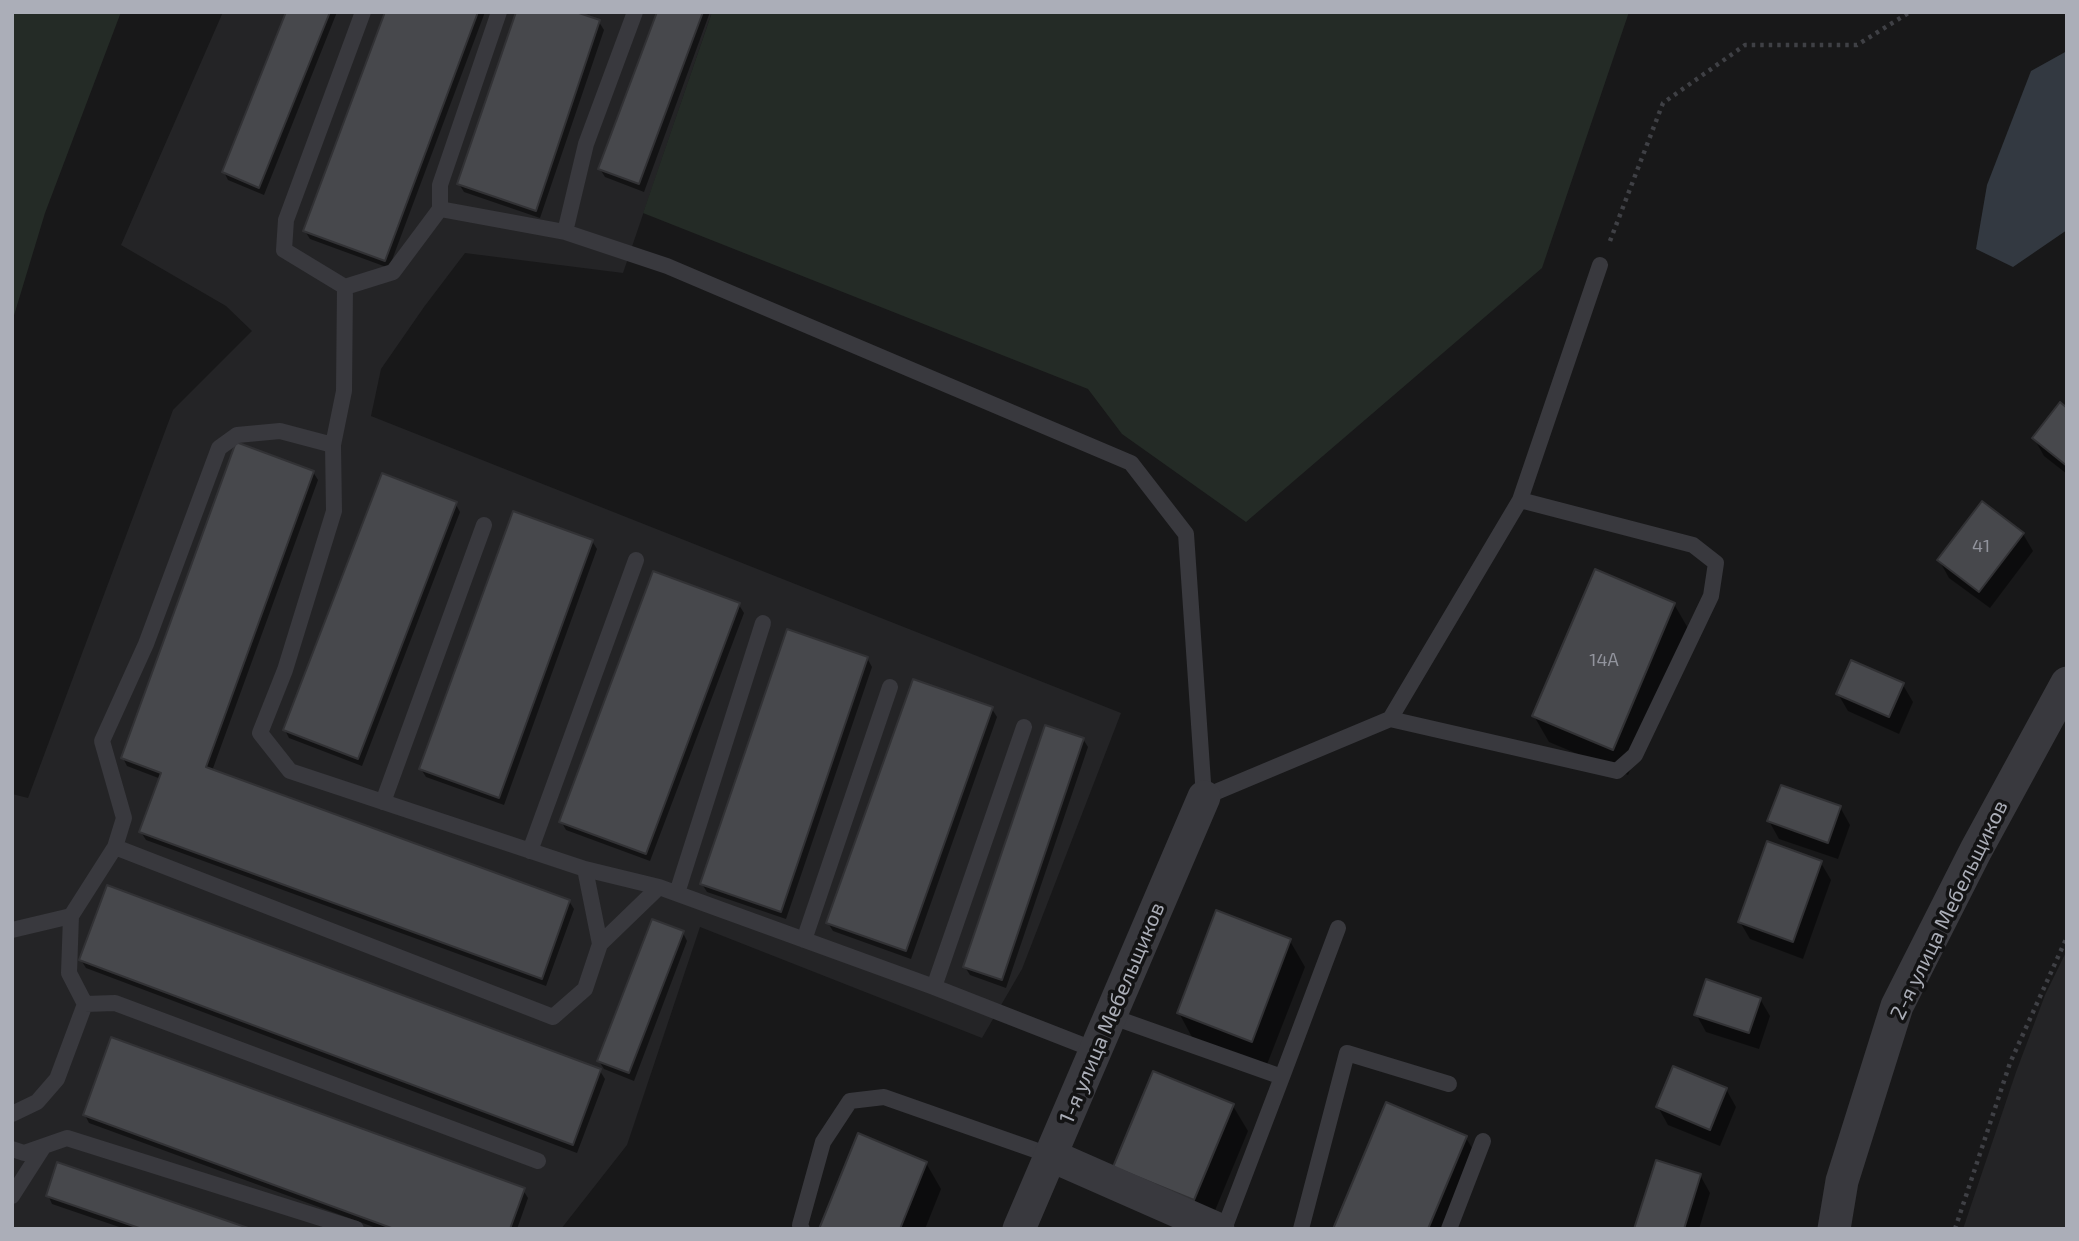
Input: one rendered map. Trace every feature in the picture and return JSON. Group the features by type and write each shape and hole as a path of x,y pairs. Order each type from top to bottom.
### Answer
{"street":[{"name":"2-я улица Мебельщиков","path":"1834,1229 1842,1181 1897,1006 1976,850 2067,683"},
{"name":"1-я улица Мебельщиков","path":"1019,1229 1204,797"},
{"path":"1052,1156 1218,1229"}],"lane":[{"path":"363,12 286,220 284,250 345,287 393,271 440,209 440,185 499,12"},
{"path":"565,232 586,144 635,12"},
{"path":"440,209 565,232 667,266 1130,463 1186,534 1204,797 1390,719 1617,771 1635,755 1711,596 1716,563 1693,545 1520,500"},
{"path":"1390,719 1520,500 1600,265"},
{"path":"345,287 344,391 333,445 334,511 285,670 260,733 290,771 584,869 677,893 934,987 1095,1050"},
{"path":"12,1114 37,1102 57,1079 85,1004 69,972 71,916 115,847 124,818 102,741 146,644 219,449 237,435 280,431 333,445"},
{"path":"383,802 484,524"},
{"path":"530,851 636,560"},
{"path":"677,893 763,623"},
{"path":"804,940 890,687"},
{"path":"934,987 1024,727"},
{"path":"115,847 553,1017 585,989 600,944 659,887"},
{"path":"584,869 600,944"},
{"path":"12,930 71,916"},
{"path":"1224,1229 1338,928"},
{"path":"85,1004 115,1003 538,1161"},
{"path":"1110,1016 1282,1077"},
{"path":"1301,1229 1347,1053 1449,1084"},
{"path":"802,1229 800,1224 823,1142 850,1101 884,1097 1052,1156"},
{"path":"12,1149 24,1153 67,1138 356,1229"},
{"path":"1449,1229 1483,1141"},
{"path":"12,1196 44,1146"}],"path":[{"path":"1600,265 1663,103 1745,45 1857,45 1910,12"},
{"path":"1955,1229 2010,1063 2067,937"}],"shaded area":[{"path":"12,12 121,12 45,213 12,322"},
{"path":"223,12 712,12 623,273 465,253 381,369 371,416 1121,713 1022,969 982,1038 700,927 627,1145 561,1229 12,1229 12,794 28,798 173,410 252,331 226,306 121,245"},
{"path":"712,12 1629,12 1542,268 1246,522 1122,434 1088,389 643,213"},
{"path":"2067,51 2067,230 2013,267 1976,249 1987,185 2031,71"},
{"path":"2067,950 2067,1229 1963,1229 2016,1072 2045,995"}],"building":[{"path":"286,12 330,12 259,188 222,172"},
{"path":"385,12 478,12 385,261 303,231"},
{"path":"516,12 576,12 600,20 536,211 457,184"},
{"path":"657,12 703,12 639,184 598,169"},
{"path":"2060,402 2067,408 2067,466 2032,438"},
{"path":"236,442 314,471 206,767 570,900 542,979 139,832 161,773 121,758"},
{"path":"382,473 457,502 358,759 283,730"},
{"path":"1982,501 2024,533 1979,592 1937,560"},
{"path":"513,511 593,540 499,798 419,769"},
{"path":"1595,569 1675,603 1613,750 1532,716"},
{"path":"653,571 740,603 646,854 559,822"},
{"path":"787,629 868,657 781,912 700,884"},
{"path":"1851,660 1904,683 1889,717 1836,694"},
{"path":"913,679 993,707 906,951 826,923"},
{"path":"1045,725 1084,738 1002,980 963,967"},
{"path":"1781,785 1841,806 1828,843 1767,821"},
{"path":"1767,841 1822,861 1793,942 1738,922"},
{"path":"107,885 601,1069 573,1145 79,960"},
{"path":"1216,910 1291,939 1252,1042 1177,1013"},
{"path":"652,919 684,931 629,1073 597,1061"},
{"path":"1706,979 1761,998 1749,1033 1694,1015"},
{"path":"111,1037 525,1188 510,1229 394,1229 83,1115"},
{"path":"1673,1066 1727,1088 1710,1130 1656,1107"},
{"path":"1153,1071 1234,1104 1194,1200 1113,1167"},
{"path":"1386,1102 1467,1136 1428,1229 1333,1229"},
{"path":"858,1133 927,1162 900,1229 819,1229"},
{"path":"1656,1160 1701,1174 1684,1229 1634,1229"},
{"path":"57,1162 251,1229 142,1229 46,1196"}]}
